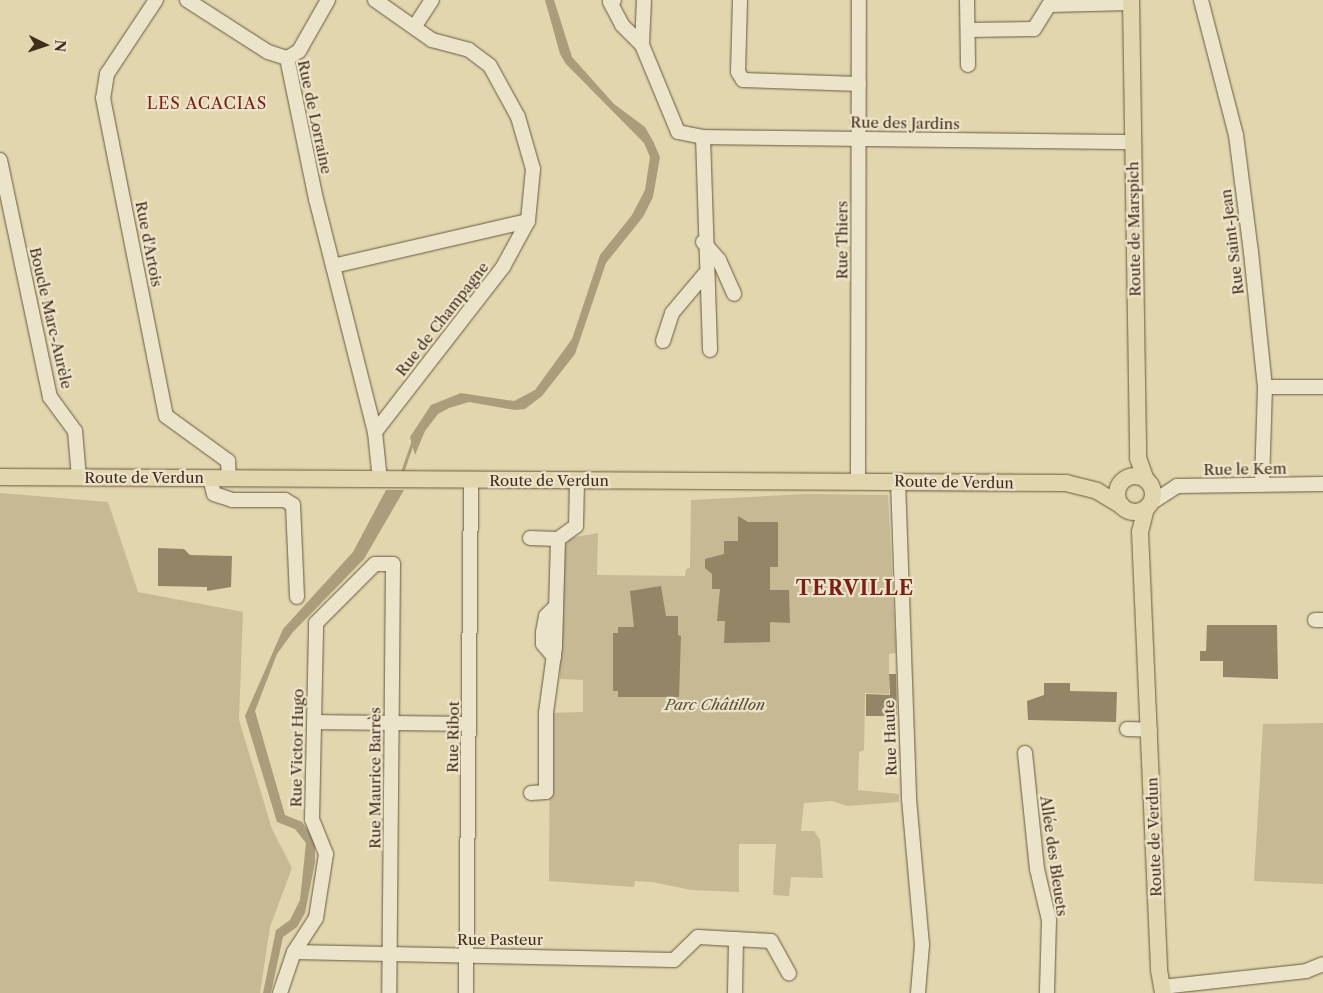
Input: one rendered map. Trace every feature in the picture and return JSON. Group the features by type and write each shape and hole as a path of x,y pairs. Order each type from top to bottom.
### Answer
{"main road":[{"name":"Route de Marspich","path":"1131,2 1138,458 1148,482 1148,505"},
{"name":"Route de Marspich","path":"1125,481 1138,458"},
{"name":"Route de Verdun","path":"0,477 1066,483 1097,491 1125,508 1140,532"},
{"name":"Route de Verdun","path":"1097,491 1125,481"},
{"path":"1148,482 1125,481 1118,496 1125,508 1148,505"},
{"name":"Route de Verdun","path":"1148,505 1140,532 1163,990"}],"street":[{"name":"Rue d'Artois","path":"156,0 107,74 103,98 166,416 228,461 229,478"},
{"name":"Rue de Lorraine","path":"187,0 268,52 287,58 333,266 375,432 380,480"},
{"path":"287,58 299,51 328,0"},
{"name":"Rue de Champagne","path":"375,0 415,26 432,40 469,50 490,66 501,82 518,117 533,170 528,221 503,267 375,432"},
{"path":"415,26 432,0"},
{"path":"614,0 610,2 622,25 642,45"},
{"path":"642,45 644,0"},
{"path":"740,0 738,72 743,80 859,84"},
{"name":"Rue Thiers","path":"858,481 859,0"},
{"path":"967,0 968,65"},
{"name":"Rue Saint-Jean","path":"1201,0 1236,135 1265,387 1262,484"},
{"path":"968,30 1034,29 1049,5 1059,2 1131,2"},
{"name":"Rue des Jardins","path":"642,45 678,132 703,137 1133,142"},
{"path":"703,137 703,242 710,350"},
{"name":"Boucle Marc-Aurèle","path":"0,160 50,397 75,431 79,478"},
{"path":"333,266 528,221"},
{"path":"703,242 719,260 734,294"},
{"path":"663,341 672,313 705,274"},
{"path":"1265,387 1323,386"},
{"path":"210,478 214,494 232,500 285,500 293,505 297,597"},
{"name":"Rue Ribot","path":"466,993 471,481"},
{"path":"530,538 558,539 576,526 577,481"},
{"name":"Rue Haute","path":"898,481 909,799 922,945 918,993"},
{"name":"Rue le Kem","path":"1148,482 1167,489 1262,484 1323,484"},
{"path":"1148,505 1167,489"},
{"path":"532,793 546,792 546,713 554,656 558,539"},
{"name":"Rue Victor Hugo","path":"280,993 294,952 316,918 326,854 312,820 316,623 375,564 393,564"},
{"name":"Rue Maurice Barrès","path":"389,993 393,564"},
{"path":"315,722 469,724"},
{"path":"1126,729 1150,730"},
{"name":"Allée des Bleuets","path":"1025,754 1037,869 1049,920 1048,993"},
{"name":"Rue Pasteur","path":"294,952 389,956 674,960 698,937 736,939"},
{"path":"735,993 736,939 771,941 789,973"},
{"path":"1163,990 1306,971 1323,964"}],"green space":[{"path":"0,493 108,502 138,592 243,612 239,720 272,829 292,868 270,927 260,993 0,993"},
{"name":"Parc Châtillon","path":"807,494 888,495 896,653 889,654 889,694 865,693 864,750 859,752 858,790 899,794 899,802 847,806 832,801 804,803 801,831 814,831 820,840 823,878 791,877 789,896 773,895 776,844 739,844 739,892 692,890 652,882 635,881 634,887 549,881 550,713 583,712 583,680 560,679 560,555 570,538 598,533 597,575 685,576 686,569 690,568 691,500"},
{"path":"1323,723 1323,884 1254,881 1263,724"}],"shaded area":[{"path":"545,0 554,0 572,57 614,104 645,127 653,141 660,157 653,197 643,217 606,263 575,354 542,396 525,409 515,410 469,402 449,408 438,414 425,431 415,455 410,437 431,405 461,393 514,401 535,390 572,339 600,255 632,215 645,190 650,157 644,143 566,64 560,54"},
{"path":"386,490 404,490 364,559 293,632 277,654 255,711 285,815 302,822 315,840 315,862 305,913 297,927 283,937 271,993 263,993 276,930 290,920 300,900 306,843 295,829 277,822 245,716 283,629 353,552"}],"building":[{"path":"738,516 748,522 778,522 778,567 770,567 770,590 789,590 790,623 770,622 770,642 724,643 725,621 717,621 720,589 712,589 712,574 705,568 705,559 724,554 724,541 738,541"},
{"path":"158,548 184,549 190,555 232,556 231,587 207,591 207,587 158,586"},
{"path":"661,586 666,616 678,616 678,635 681,636 679,697 618,697 618,691 613,691 613,633 618,633 618,627 634,627 630,591"},
{"path":"1207,625 1277,625 1278,679 1223,677 1223,661 1200,661 1200,651 1206,651"},
{"path":"889,674 896,674 897,716 866,716 866,694 890,695"},
{"path":"1044,683 1070,683 1070,691 1117,692 1116,722 1028,720 1027,701 1044,695"}],"waterway":[{"path":"401,475 413,441"}],"district":[{"name":"LES ACACIAS","path":"207,103"},
{"name":"TERVILLE","path":"855,588"}]}
